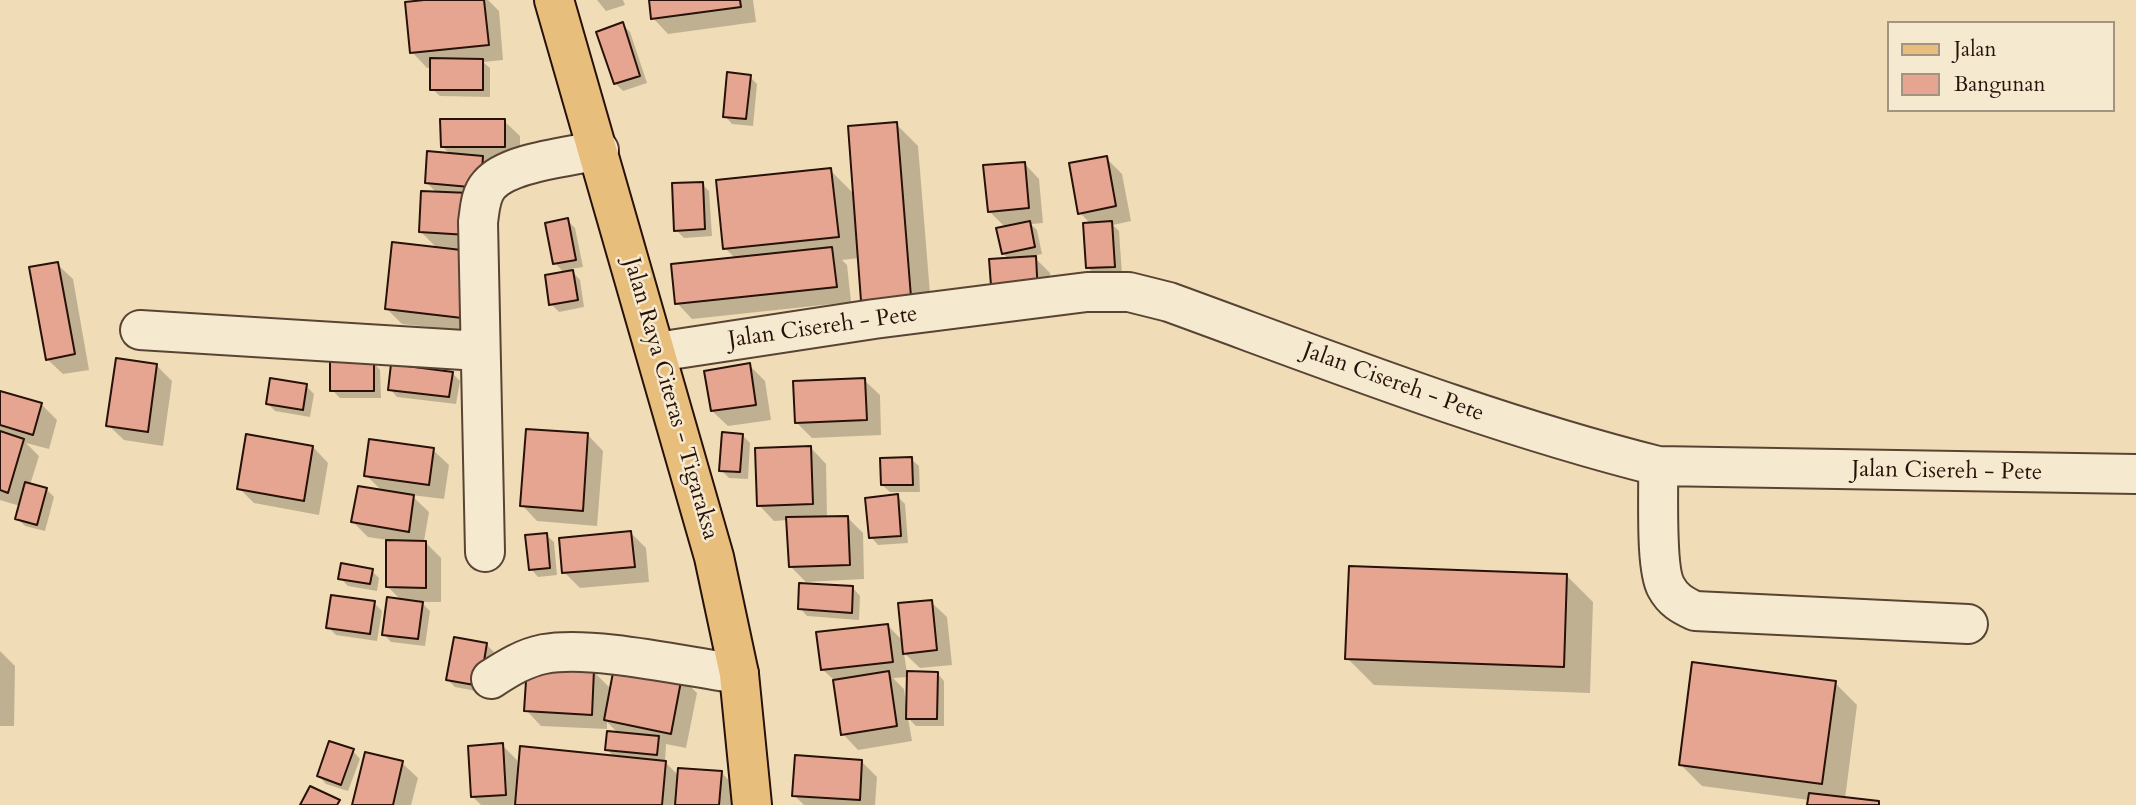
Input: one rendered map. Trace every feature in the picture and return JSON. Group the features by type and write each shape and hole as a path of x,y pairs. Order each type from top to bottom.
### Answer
{"main road":[{"name":"Jalan Raya Citeras - Tigaraksa","path":"554,0 714,557 738,674 752,805"}],"street":[{"path":"485,552 478,222 481,198 488,185 506,171 599,150"},
{"name":"Jalan Cisereh - Pete","path":"657,352 914,314 1087,292 1129,292 1182,307 1466,410 1658,466 2136,474"},
{"path":"140,330 480,351"},
{"path":"1658,466 1661,563 1664,585 1676,602 1695,611 1968,624"},
{"path":"491,679 522,660 547,653 594,653 738,674"}],"building":[{"path":"484,0 489,45 410,53 405,2"},
{"path":"649,0 740,0 741,7 651,19"},
{"path":"623,22 640,76 614,84 596,32"},
{"path":"430,58 483,59 483,90 430,90"},
{"path":"727,72 751,75 746,119 723,117"},
{"path":"440,119 505,119 505,147 441,147"},
{"path":"897,122 911,297 861,301 848,126"},
{"path":"427,151 483,156 481,188 425,183"},
{"path":"1107,156 1116,206 1078,214 1069,163"},
{"path":"1025,162 1029,208 988,212 983,165"},
{"path":"831,168 839,237 723,249 716,180"},
{"path":"703,182 705,229 674,231 672,183"},
{"path":"421,191 470,193 468,235 419,232"},
{"path":"568,218 576,260 553,264 545,223"},
{"path":"1030,221 1035,247 1002,254 996,228"},
{"path":"1112,221 1115,267 1086,268 1083,223"},
{"path":"392,242 470,251 462,318 385,309"},
{"path":"832,247 837,287 675,304 671,264"},
{"path":"1036,256 1038,295 992,299 989,259"},
{"path":"58,262 75,354 46,360 29,267"},
{"path":"573,270 578,300 549,305 545,275"},
{"path":"116,358 157,364 148,432 106,426"},
{"path":"374,360 374,391 330,391 330,361"},
{"path":"750,363 756,405 711,411 704,371"},
{"path":"391,364 453,372 449,397 388,390"},
{"path":"270,378 307,384 303,410 266,404"},
{"path":"865,378 867,420 795,423 793,381"},
{"path":"0,391 42,403 33,435 0,425"},
{"path":"526,429 588,433 583,511 520,506"},
{"path":"0,431 24,439 8,493 0,490"},
{"path":"722,432 743,434 740,472 719,471"},
{"path":"246,434 313,446 304,501 237,489"},
{"path":"369,439 434,448 429,485 364,476"},
{"path":"811,446 813,504 757,506 755,448"},
{"path":"912,457 913,485 881,485 880,458"},
{"path":"25,482 47,488 37,525 15,519"},
{"path":"358,486 414,495 409,532 351,522"},
{"path":"898,494 901,536 869,538 865,498"},
{"path":"848,516 850,565 789,567 786,517"},
{"path":"631,531 635,567 562,573 559,538"},
{"path":"547,533 550,568 529,570 525,535"},
{"path":"386,540 426,541 426,588 386,587"},
{"path":"341,563 373,569 370,584 338,579"},
{"path":"1349,566 1567,574 1564,667 1345,659"},
{"path":"799,583 853,586 852,613 798,609"},
{"path":"331,595 375,601 370,634 326,628"},
{"path":"387,597 423,602 418,639 382,635"},
{"path":"932,600 937,650 903,654 898,603"},
{"path":"888,624 893,662 821,670 816,632"},
{"path":"454,637 487,643 480,686 446,680"},
{"path":"615,662 682,676 671,734 604,720"},
{"path":"1692,662 1836,681 1822,784 1679,765"},
{"path":"527,666 594,670 592,715 524,711"},
{"path":"889,671 897,726 841,735 833,680"},
{"path":"907,671 938,672 937,719 906,719"},
{"path":"607,731 659,736 657,755 605,750"},
{"path":"329,741 354,749 341,785 317,776"},
{"path":"503,743 506,795 471,797 468,746"},
{"path":"520,746 666,761 662,805 515,805"},
{"path":"365,752 403,761 393,805 352,805"},
{"path":"795,755 862,760 860,800 792,796"},
{"path":"678,768 722,771 719,805 675,805"},
{"path":"310,786 340,800 337,805 300,805"},
{"path":"1809,793 1879,801 1879,805 1807,805"}]}
